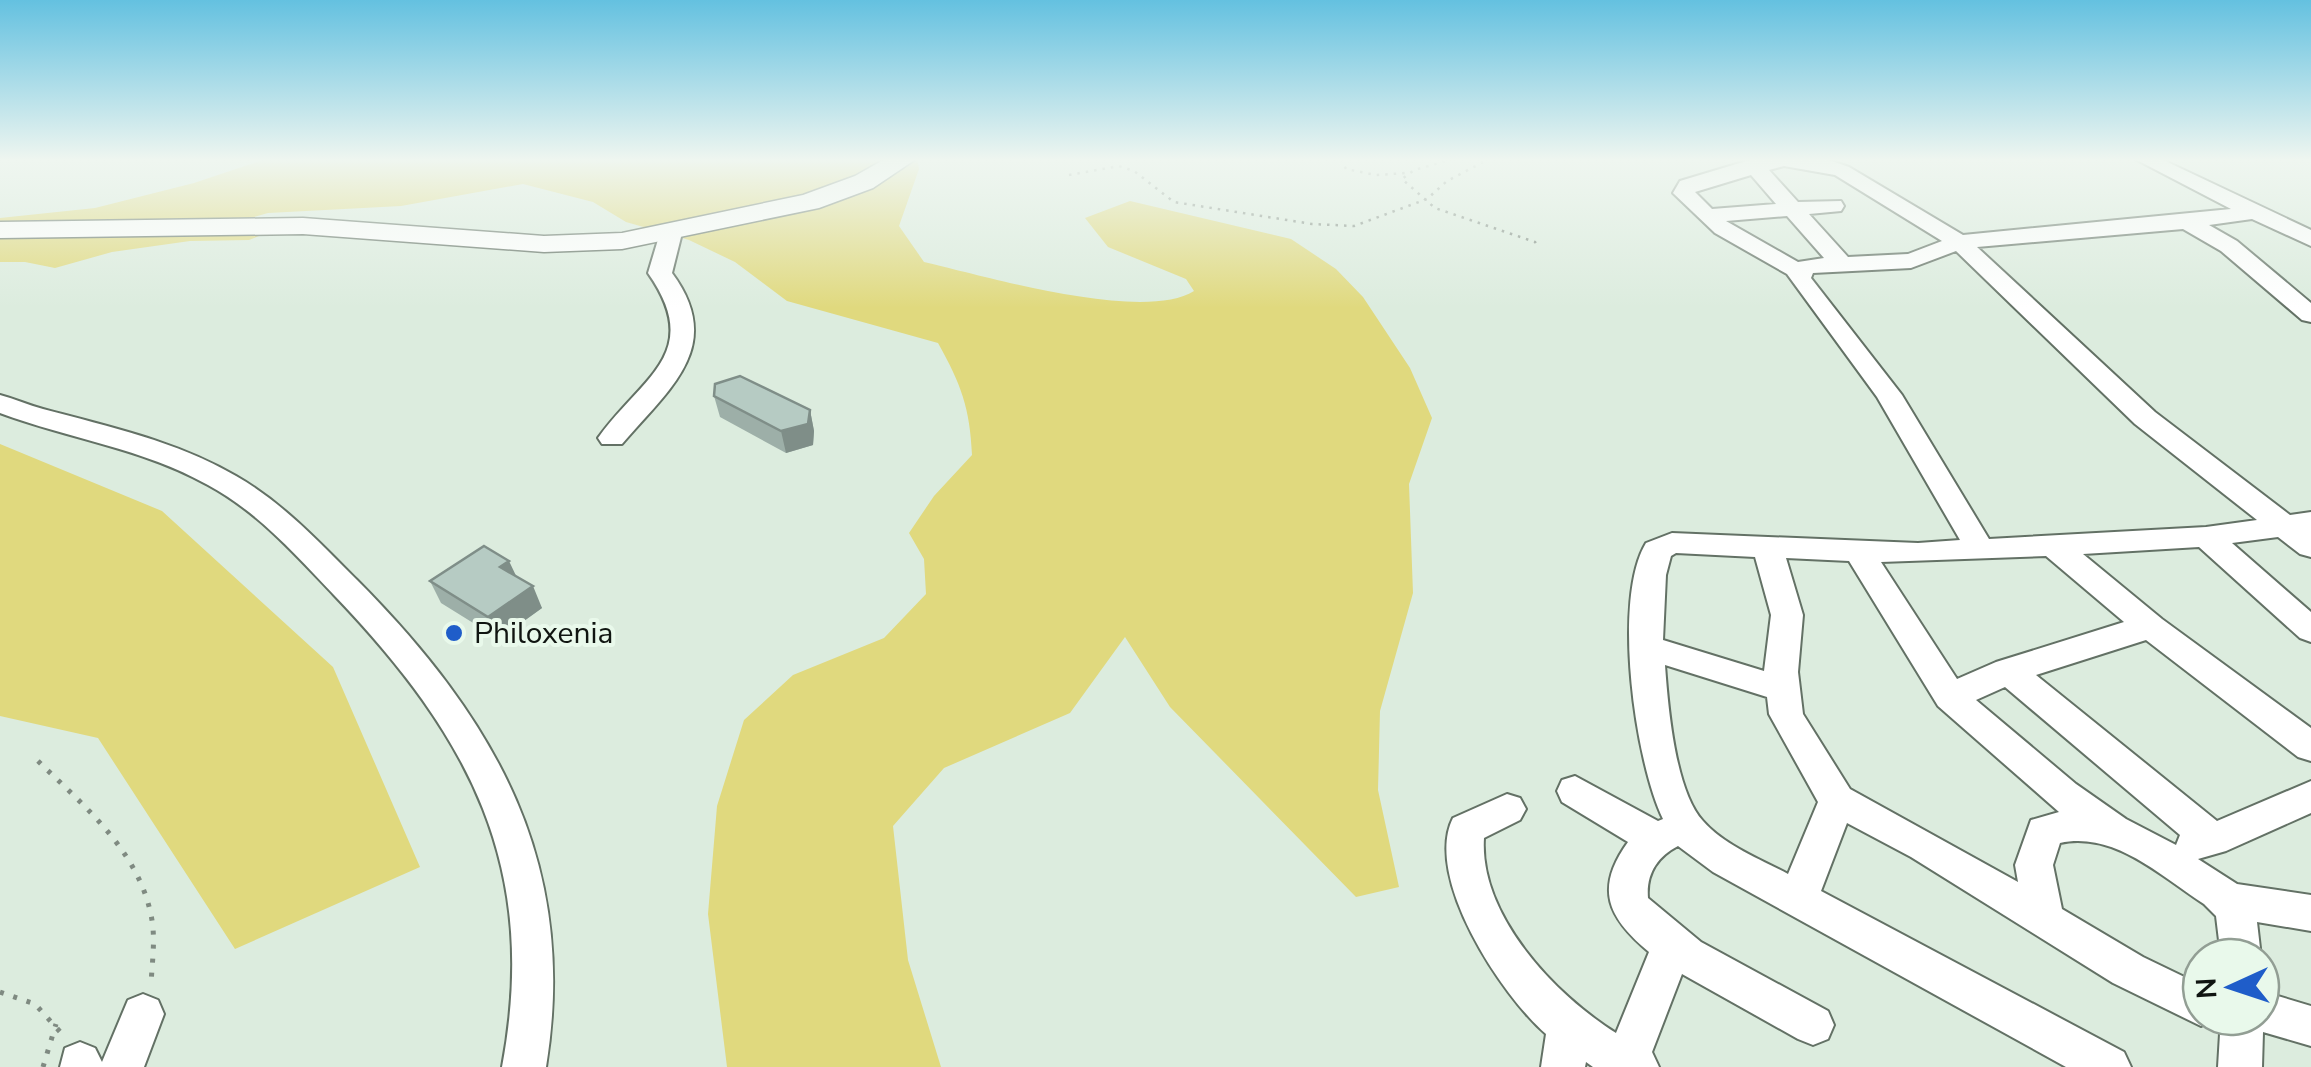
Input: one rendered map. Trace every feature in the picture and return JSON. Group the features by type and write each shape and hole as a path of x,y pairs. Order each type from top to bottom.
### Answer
{"main road":[{"path":"0,230 304,226 544,244 622,241 780,209"}],"street":[{"path":"1700,209 1758,254 1799,271"},
{"path":"1708,216 1805,209"},
{"path":"1903,209 1959,242 2146,418 2302,532"},
{"path":"2248,209 2308,236"},
{"path":"1793,210 1842,264"},
{"path":"1799,271 1808,266 1911,261 1959,242 2187,222 2254,212"},
{"path":"2187,222 2228,246 2311,315"},
{"path":"612,438 680,354 687,334 674,288 660,273 671,233"},
{"path":"622,241 661,264"},
{"path":"1799,271 1799,278 1811,295 1889,396 1981,550"},
{"path":"0,403 100,431 224,481 312,554 426,676 455,716 481,764 507,824 533,915 536,982 524,1067"},
{"path":"1671,834 1646,647 1644,606 1648,568 1657,550 1691,542 1858,552 1981,550 2302,532"},
{"path":"2206,536 2311,630"},
{"path":"2052,544 2151,627 2311,747"},
{"path":"1767,546 1787,615 1781,689 1786,714 1810,762 1837,800 2128,970 2181,996"},
{"path":"1858,552 1950,698 2063,796 2228,900 2311,912"},
{"path":"1950,698 2008,671 2151,627"},
{"path":"1646,647 1781,689"},
{"path":"2008,671 2213,840"},
{"path":"1575,792 1727,860 2109,1067"},
{"path":"2158,853 2213,840 2311,796"},
{"path":"1798,898 1837,800"},
{"path":"1507,809 1466,829 1462,844 1467,873 1509,958 1566,1046 1632,1064 1672,947"},
{"path":"2044,918 2034,865 2044,831 2069,822 2112,828"},
{"path":"1671,834 1639,857 1627,884 1631,907 1672,947 1813,1026"},
{"path":"2228,900 2240,937"},
{"path":"82,1066 143,1014"},
{"path":"2281,1017 2311,1026"},
{"path":"2240,1067 2241,1037"}],"path":[{"path":"1217,209 1312,224 1366,224 1403,209"},
{"path":"1437,209 1534,242 1538,247"},
{"path":"38,761 99,820 126,855 151,914 151,984 143,1014"},
{"path":"0,992 35,1004 57,1023 82,1066"},
{"path":"57,1023 82,1066"}],"shaded area":[{"path":"87,209 348,209 268,213 240,221 0,227 0,218"},
{"path":"604,209 905,209 899,226 924,262 1063,294 1139,302 1170,300 1194,291 1186,279 1108,247 1085,218 1109,209 1163,209 1291,239 1336,269 1363,297 1410,368 1432,418 1409,484 1413,593 1380,711 1378,790 1399,887 1356,897 1170,707 1125,637 1070,713 944,768 893,826 908,960 941,1067 727,1067 708,914 717,806 744,720 793,675 884,638 926,594 924,559 909,533 934,496 972,455 969,423 958,384 938,343 787,301 735,262 689,240 626,222"},
{"path":"264,234 249,240 190,241 112,252 55,268 0,262 0,237"},
{"path":"0,444 162,511 333,667 420,867 235,949 98,738 0,716"}],"building":[{"path":"740,376 810,410 808,424 781,431 714,396 715,384"},
{"path":"484,546 509,561 500,567 533,586 488,617 430,581"}],"place":[{"name":"Philoxenia","path":"454,633"}]}
